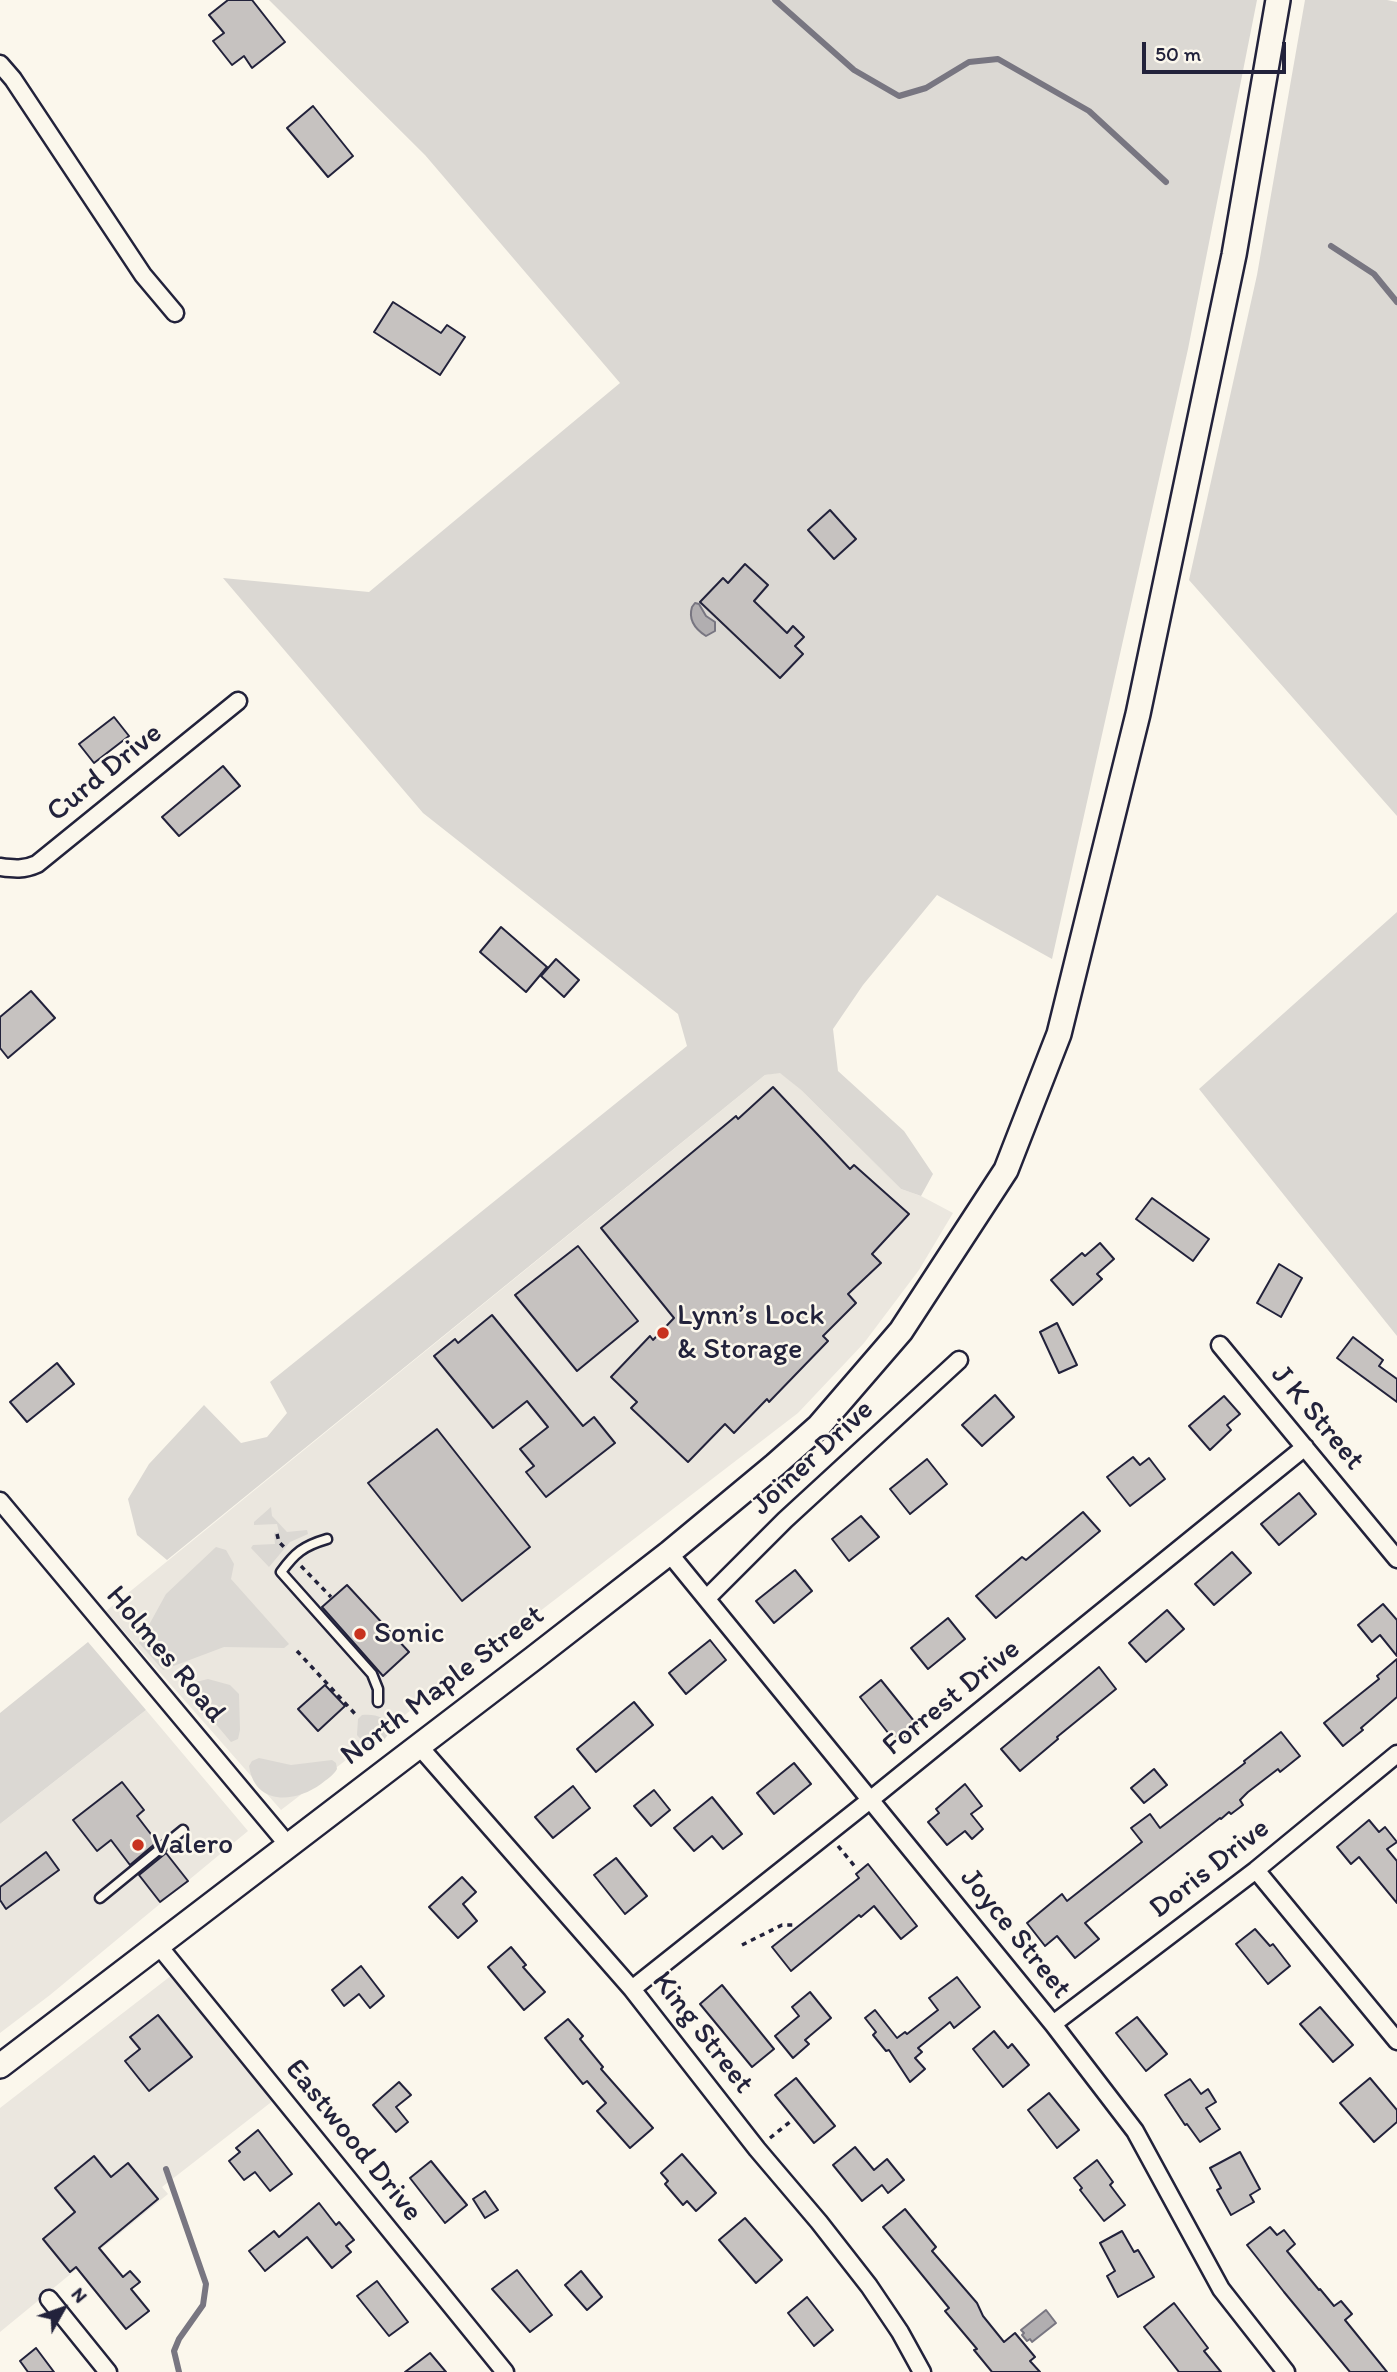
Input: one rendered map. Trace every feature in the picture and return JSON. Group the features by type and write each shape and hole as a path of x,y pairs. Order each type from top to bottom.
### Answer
{"main road":[{"name":"North Maple Street","path":"0,2066 669,1553 819,1426 901,1331 1006,1170 1059,1034 1140,704 1234,255 1278,0"}],"street":[{"path":"0,64 13,79 143,275 175,313"},
{"name":"Curd Drive","path":"0,867 28,869 37,864 238,701"},
{"name":"J K Street","path":"1220,1345 1397,1559"},
{"name":"Joiner Drive","path":"707,1598 785,1520 958,1360"},
{"name":"Forrest Drive","path":"632,1989 1305,1447"},
{"name":"Holmes Road","path":"0,1501 288,1845"},
{"name":"Joyce Street","path":"669,1553 1053,2024 1138,2136 1222,2289 1286,2372"},
{"name":"King Street","path":"418,1745 632,1989 869,2286 900,2332 922,2372"},
{"name":"Doris Drive","path":"1053,2024 1256,1870 1397,1754"},
{"path":"1256,1870 1397,2041"},
{"name":"Eastwood Drive","path":"158,1945 505,2372"},
{"path":"49,2298 108,2372"}],"lane":[{"path":"327,1539 309,1544 295,1554 281,1572 372,1674 378,1689 378,1702"},
{"path":"100,1898 183,1830"}],"path":[{"path":"297,1651 357,1716"},
{"path":"828,1833 857,1869"},
{"path":"742,1945 782,1924 797,1925"},
{"path":"757,2149 791,2121"}],"shaded area":[{"path":"269,0 1257,0 1188,349 1052,959 937,895 863,985 833,1029 838,1071 904,1131 933,1174 921,1196 901,1189 801,1090 780,1073 765,1075 167,1560 137,1535 128,1499 149,1464 204,1405 241,1443 267,1437 287,1413 270,1382 687,1046 678,1014 423,813 223,578 369,592 620,383 425,155"},
{"path":"1305,0 1397,2 1397,816 1189,580 1257,275"},
{"path":"695,603 715,622 715,631 706,636 692,620 691,612"},
{"path":"1397,912 1397,1336 1199,1089"},
{"path":"780,1072 901,1189 953,1213 919,1270 864,1343 798,1413 281,1810 106,1611 765,1075"},
{"path":"271,1507 272,1516 287,1532 307,1530 308,1534 290,1542 269,1567 251,1548 253,1545 275,1544 274,1533 279,1532 277,1524 254,1525"},
{"path":"216,1547 226,1550 234,1564 231,1579 289,1644 284,1648 224,1647 163,1670 139,1643 166,1594"},
{"path":"88,1642 146,1710 0,1824 0,1713"},
{"path":"208,1679 230,1685 239,1694 238,1739 231,1742 187,1690 196,1682"},
{"path":"146,1710 248,1831 50,1995 0,2033 0,1824"},
{"path":"362,1715 376,1716 386,1722 391,1730 384,1740 371,1746 365,1744 357,1735 358,1719"},
{"path":"259,1758 291,1765 332,1760 337,1769 311,1790 300,1795 278,1797 259,1788 253,1779 249,1766"},
{"path":"172,1975 274,2100 162,2187 168,2194 0,2332 0,2108"},
{"path":"1046,2310 1056,2323 1032,2342 1030,2339 1027,2341 1021,2330"}],"building":[{"path":"228,0 252,0 285,42 252,68 244,56 232,65 213,41 224,33 209,15"},
{"path":"313,106 353,156 328,177 287,128"},
{"path":"393,302 441,333 447,325 465,337 440,375 374,332"},
{"path":"830,510 856,539 834,559 808,530"},
{"path":"745,564 768,585 754,601 787,633 793,626 804,637 795,646 803,654 780,678 700,602 723,578 728,583"},
{"path":"114,717 129,736 94,763 79,744"},
{"path":"223,766 240,786 179,836 162,817"},
{"path":"501,927 547,967 526,992 480,952"},
{"path":"556,959 579,980 564,997 541,976"},
{"path":"31,991 55,1018 8,1058 0,1048 0,1017"},
{"path":"773,1087 850,1169 854,1165 909,1214 872,1254 881,1263 848,1294 856,1303 823,1336 828,1341 769,1402 767,1399 734,1433 725,1424 688,1462 631,1408 637,1402 611,1377 650,1336 653,1340 674,1318 601,1228 736,1116 738,1119"},
{"path":"1152,1198 1209,1239 1193,1261 1136,1219"},
{"path":"1100,1243 1114,1259 1097,1274 1102,1279 1073,1305 1051,1280 1082,1253 1085,1256"},
{"path":"578,1246 638,1321 577,1371 515,1295"},
{"path":"1279,1264 1302,1278 1281,1317 1257,1303"},
{"path":"492,1315 583,1426 594,1417 615,1443 546,1497 526,1472 534,1466 520,1449 548,1427 527,1401 493,1428 434,1356 455,1339 458,1343"},
{"path":"1057,1323 1077,1365 1059,1373 1040,1332"},
{"path":"1353,1337 1383,1360 1379,1366 1397,1379 1397,1402 1337,1358"},
{"path":"57,1363 74,1384 27,1422 10,1402"},
{"path":"995,1395 1014,1417 982,1446 962,1425"},
{"path":"1224,1396 1240,1414 1227,1425 1231,1430 1210,1450 1189,1426"},
{"path":"437,1429 530,1547 462,1601 368,1483"},
{"path":"1133,1457 1140,1465 1149,1458 1165,1479 1130,1506 1107,1477"},
{"path":"927,1459 947,1484 910,1514 890,1489"},
{"path":"1299,1493 1316,1514 1279,1545 1261,1524"},
{"path":"1083,1512 1100,1531 996,1618 976,1596 1022,1557 1026,1560"},
{"path":"861,1516 879,1537 849,1561 832,1539"},
{"path":"1232,1552 1251,1573 1214,1605 1195,1584"},
{"path":"795,1570 812,1591 774,1623 756,1601"},
{"name":"Sonic","path":"347,1585 409,1652 383,1676 322,1607"},
{"path":"1383,1604 1397,1620 1397,1656 1380,1635 1372,1642 1358,1625"},
{"path":"1167,1610 1184,1629 1146,1662 1129,1643"},
{"path":"948,1618 965,1639 928,1669 911,1648"},
{"path":"710,1640 726,1660 686,1694 669,1673"},
{"path":"1397,1659 1397,1697 1343,1746 1324,1723 1379,1679 1377,1676"},
{"path":"1099,1667 1116,1689 1020,1771 1001,1749"},
{"path":"881,1680 918,1726 896,1743 860,1697"},
{"path":"325,1685 345,1706 318,1731 298,1709"},
{"path":"634,1702 653,1725 596,1772 577,1749"},
{"path":"1281,1732 1300,1756 1248,1792 1240,1800 1243,1805 1220,1818 1085,1923 1099,1939 1075,1958 1057,1936 1045,1946 1027,1923 1062,1894 1067,1901 1142,1842 1131,1828 1150,1814 1160,1828"},
{"path":"794,1763 811,1784 774,1814 757,1793"},
{"path":"1154,1769 1167,1785 1144,1803 1131,1788"},
{"name":"Valero","path":"122,1782 144,1810 137,1816 157,1842 130,1865 111,1840 97,1851 73,1820"},
{"path":"965,1784 982,1806 971,1814 983,1829 972,1839 965,1831 947,1845 928,1822 939,1813 936,1809"},
{"path":"573,1786 590,1808 553,1838 535,1817"},
{"path":"654,1790 670,1810 651,1826 634,1806"},
{"path":"712,1797 742,1834 723,1849 712,1836 694,1851 674,1828"},
{"path":"1369,1820 1379,1832 1385,1827 1397,1842 1387,1849 1397,1861 1397,1903 1359,1857 1351,1864 1337,1847"},
{"path":"46,1852 59,1870 6,1909 0,1900 0,1887"},
{"path":"166,1853 188,1881 160,1902 139,1875"},
{"path":"616,1858 647,1896 625,1914 594,1875"},
{"path":"868,1864 917,1926 901,1939 874,1906 861,1917 859,1915 791,1971 772,1947 859,1878 856,1874"},
{"path":"462,1877 476,1892 463,1904 477,1921 458,1938 429,1907"},
{"path":"1255,1929 1270,1946 1273,1944 1290,1966 1268,1984 1236,1944"},
{"path":"511,1947 526,1965 523,1967 545,1992 524,2010 488,1967"},
{"path":"361,1966 384,1996 370,2008 359,1994 344,2006 332,1990"},
{"path":"957,1977 980,2007 954,2028 950,2022 918,2048 922,2052 915,2058 925,2069 910,2082 889,2050 886,2051 873,2035 876,2032 865,2018 875,2010 897,2038 905,2032 907,2034 938,2010 929,1998"},
{"path":"722,1985 774,2049 752,2067 700,2004"},
{"path":"810,1992 831,2018 805,2040 809,2044 793,2058 775,2036 799,2016 792,2007"},
{"path":"1320,2007 1353,2045 1333,2062 1300,2024"},
{"path":"158,2015 192,2057 149,2091 125,2061 140,2049 130,2037"},
{"path":"1137,2017 1167,2054 1146,2071 1116,2033"},
{"path":"568,2019 583,2036 580,2039 603,2067 601,2069 653,2128 630,2148 597,2111 606,2103 587,2081 583,2084 545,2038"},
{"path":"994,2031 1008,2048 1012,2044 1029,2065 1003,2087 973,2049"},
{"path":"796,2078 835,2126 814,2143 775,2095"},
{"path":"1370,2078 1397,2110 1397,2122 1374,2142 1340,2103"},
{"path":"1190,2079 1201,2094 1208,2089 1216,2102 1206,2108 1220,2129 1200,2142 1165,2095"},
{"path":"399,2082 411,2095 396,2107 408,2122 396,2132 373,2105"},
{"path":"1049,2093 1079,2130 1057,2148 1028,2110"},
{"path":"258,2130 292,2174 270,2191 255,2172 244,2180 229,2161 240,2152 236,2148"},
{"path":"855,2147 874,2170 887,2159 904,2180 888,2193 882,2185 862,2201 833,2165"},
{"path":"1240,2152 1260,2189 1250,2195 1254,2202 1231,2215 1217,2190 1221,2188 1210,2168"},
{"path":"682,2154 716,2193 696,2211 687,2201 683,2205 665,2184 668,2181 661,2173"},
{"path":"94,2156 111,2177 128,2163 158,2199 99,2248 123,2277 130,2271 140,2282 131,2289 149,2311 126,2329 76,2267 70,2272 43,2239 75,2212 55,2188"},
{"path":"1097,2160 1113,2182 1110,2185 1125,2205 1104,2221 1074,2178"},
{"path":"431,2161 467,2205 445,2223 410,2178"},
{"path":"485,2191 498,2210 485,2218 473,2199"},
{"path":"319,2203 336,2225 339,2222 354,2240 346,2246 351,2252 332,2268 307,2237 265,2271 249,2251 274,2231 279,2237"},
{"path":"905,2209 936,2247 932,2251 977,2303 983,2316 1004,2342 1015,2333 1035,2357 1030,2361 1040,2372 992,2372 974,2350 977,2349 945,2311 949,2308 883,2227"},
{"path":"745,2218 782,2260 756,2283 719,2240"},
{"path":"1270,2227 1277,2235 1284,2230 1295,2244 1287,2251 1334,2306 1341,2301 1352,2314 1345,2320 1387,2372 1350,2372 1284,2292 1247,2245"},
{"path":"1122,2231 1134,2252 1138,2250 1154,2277 1118,2297 1107,2276 1115,2271 1100,2243"},
{"path":"517,2270 552,2315 530,2332 492,2289"},
{"path":"581,2271 602,2297 587,2310 565,2285"},
{"path":"377,2281 408,2322 389,2336 357,2296"},
{"path":"807,2297 833,2330 814,2346 788,2313"},
{"path":"1174,2303 1208,2348 1204,2351 1221,2372 1179,2372 1144,2327"},
{"path":"36,2348 54,2372 28,2372 20,2361"},
{"path":"430,2353 446,2372 405,2372"}],"waterway":[{"path":"775,0 854,70 899,96 926,88 969,62 998,59 1089,111 1166,182"},
{"path":"1331,246 1374,274 1397,302"},
{"path":"166,2169 206,2284 203,2305 179,2339 174,2351 179,2372"}],"place":[{"name":"Lynn’s Lock & Storage","path":"663,1333"},
{"name":"Sonic","path":"360,1634"},
{"name":"Valero","path":"138,1845"}]}
